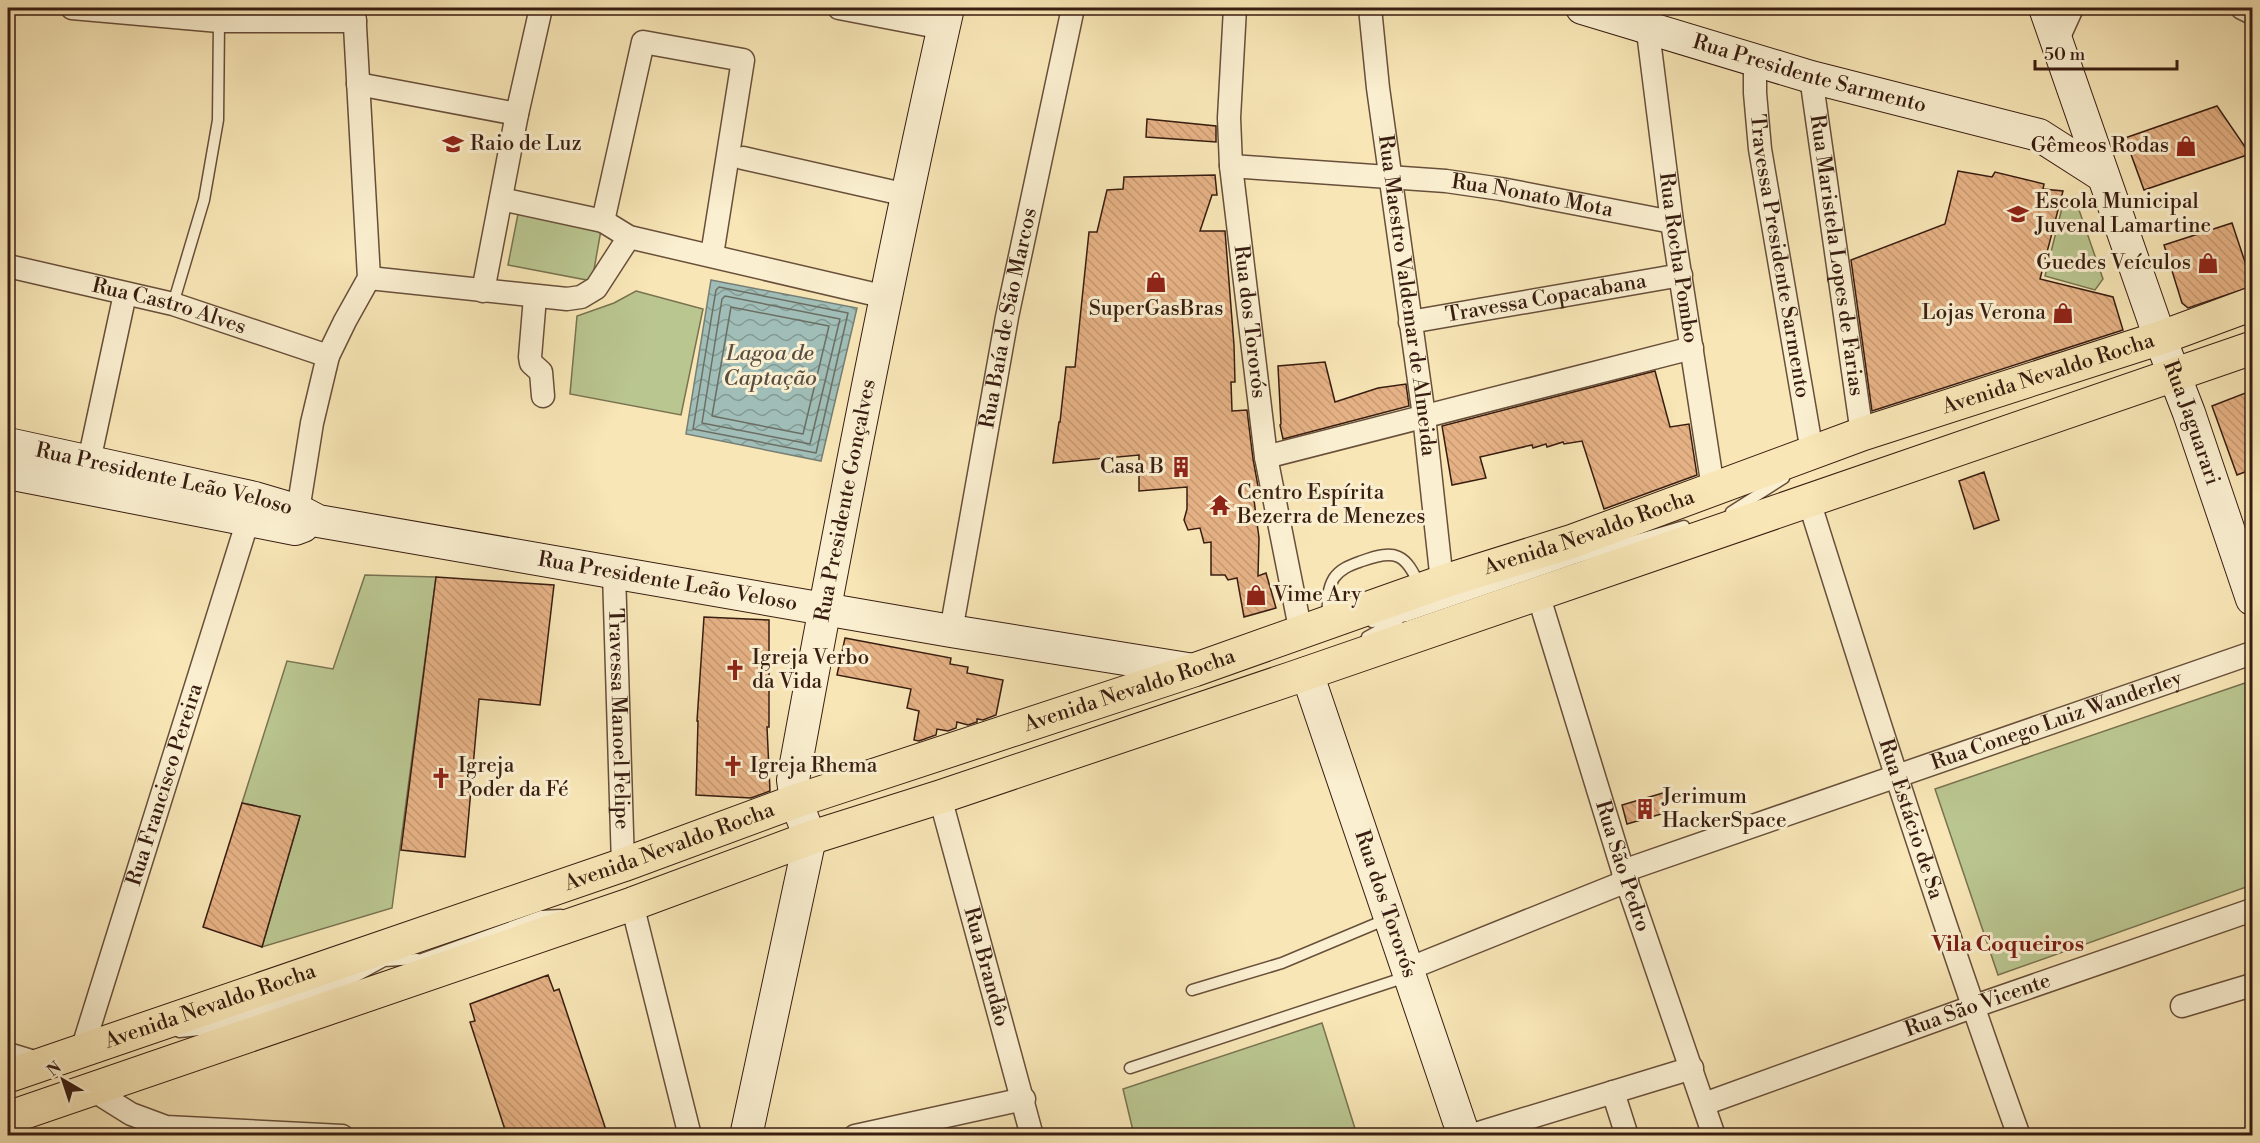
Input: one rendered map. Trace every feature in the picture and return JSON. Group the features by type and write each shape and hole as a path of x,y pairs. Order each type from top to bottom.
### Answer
{"highway":[{"name":"Avenida Nevaldo Rocha","path":"8,1076 612,869 796,801 1306,632 1423,596 1573,541 1722,505 1837,443 2160,338 2253,304"},
{"name":"Avenida Nevaldo Rocha","path":"8,1118 620,908 810,838 940,797 1300,675 2253,348"}],"street":[{"path":"72,8 219,21 354,14 369,278 328,356 312,423 304,520"},
{"path":"483,291 517,114 541,8"},
{"path":"839,8 945,18"},
{"name":"Rua Baía de São Marcos","path":"951,631 1007,317 1073,8"},
{"name":"Rua dos Tororós","path":"1235,8 1229,118 1231,166 1266,457 1306,632"},
{"name":"Rua Maestro Valdemar de Almeida","path":"1370,8 1378,88 1424,416 1423,596"},
{"name":"Rua Presidente Sarmento","path":"1582,8 1646,17 1755,60 1811,77 2039,135 2103,176"},
{"name":"Rua Jaguarari","path":"2045,8 2253,599"},
{"path":"2056,41 2072,8"},
{"path":"2242,8 2253,14"},
{"name":"Rua Rocha Pombo","path":"1646,17 1672,222 1692,348 1722,505"},
{"name":"Rua Presidente Gonçalves","path":"810,838 796,801 793,780 824,609 886,297 945,18"},
{"path":"603,221 643,42 743,60 712,255"},
{"name":"Travessa Presidente Sarmento","path":"1755,60 1755,93 1760,149 1837,443"},
{"name":"Rua Maristela Lopes de Farias","path":"1811,77 1837,443"},
{"path":"358,84 517,114"},
{"path":"2039,135 2084,119"},
{"path":"743,158 907,195"},
{"name":"Rua Nonato Mota","path":"1231,166 1390,176 1501,189 1672,222"},
{"path":"501,199 603,221 629,237 886,297"},
{"path":"369,278 535,297 574,299 589,294 602,281 629,237"},
{"name":"Rua Castro Alves","path":"8,266 172,304 328,356"},
{"name":"Travessa Copacabana","path":"1410,322 1681,275"},
{"path":"89,460 125,294"},
{"path":"535,297 530,357 531,363 541,372 543,396"},
{"path":"1266,457 1692,348"},
{"name":"Rua Presidente Leão Veloso","path":"8,444 255,498 304,520"},
{"name":"Rua Presidente Leão Veloso","path":"8,473 248,520 304,520 951,631 1194,670"},
{"name":"Rua Estácio de Sa","path":"1809,501 1896,777 1972,1007 2019,1136"},
{"name":"Rua Francisco Pereira","path":"82,1050 248,520"},
{"name":"Travessa Manoel Felipe","path":"612,869 614,573"},
{"name":"Rua São Pedro","path":"1538,594 1625,876 1714,1136"},
{"name":"Rua Conego Luiz Wanderley","path":"1409,972 1625,876 1896,777 2253,653"},
{"name":"Rua dos Tororós","path":"1300,675 1390,918 1464,1136"},
{"name":"Rua Brandâo","path":"940,797 1032,1136"},
{"path":"746,1136 810,838"},
{"path":"620,908 690,1136"},
{"name":"Rua São Vicente","path":"1704,1104 2253,909"},
{"path":"2182,1006 2253,985"},
{"path":"8,1054 41,1064"},
{"path":"1469,1136 1692,1068"},
{"path":"104,1085 131,1114 166,1127 342,1136"},
{"path":"1613,1092 1627,1136"},
{"path":"855,1136 1023,1099"}],"lane":[{"path":"172,304 204,200 218,120 219,21"},
{"path":"1722,505 1851,487"},
{"path":"1300,675 1423,596 1580,557 1699,522"},
{"path":"1306,632 1335,577 1344,567 1383,554 1394,555 1405,561 1413,570 1423,596"},
{"path":"541,916 612,869"},
{"path":"396,970 417,959 541,916 620,908"},
{"path":"1192,990 1282,963 1390,918"},
{"path":"181,1041 200,1030 354,978 384,961 417,959"},
{"path":"1130,1068 1409,972"},
{"path":"354,978 379,976"},
{"path":"114,1039 200,1030"},
{"path":"104,1085 163,1052"}],"green space":[{"path":"2068,203 2078,207 2103,279 2095,290 2045,276 2062,208"},
{"path":"518,214 601,230 592,281 508,265"},
{"path":"636,291 703,309 681,415 570,394 577,316 614,303"},
{"path":"365,575 436,577 392,908 262,947 300,816 242,803 287,661 333,669"},
{"path":"2245,683 2252,704 2252,885 1998,975 1935,789"},
{"path":"1322,1023 1357,1135 1134,1135 1123,1089"}],"water":[{"name":"Lagoa de Captação","path":"711,280 857,308 821,461 686,434"}],"building":[{"name":"Gêmeos Rodas","path":"2217,106 2250,154 2144,190 2125,138"},
{"path":"1147,119 1216,126 1216,142 1146,137"},
{"path":"1958,171 1992,177 1995,172 2044,184 2043,189 2063,191 2040,279 2113,297 2123,330 1872,411 1851,260 1945,224"},
{"path":"1215,175 1217,195 1212,195 1200,231 1225,231 1234,345 1235,382 1231,382 1232,411 1247,410 1260,497 1254,500 1259,538 1258,576 1266,573 1276,608 1244,617 1237,578 1228,580 1225,575 1211,575 1211,542 1204,543 1200,528 1188,530 1184,520 1187,509 1187,487 1139,491 1139,455 1053,463 1066,367 1075,367 1089,232 1097,232 1107,190 1123,189 1124,177"},
{"name":"Guedes Veículos","path":"2232,223 2253,286 2188,308 2182,303 2164,245"},
{"path":"1325,362 1335,402 1378,388 1406,384 1409,406 1283,439 1280,425 1278,366"},
{"path":"1655,371 1670,427 1689,424 1697,475 1604,509 1582,441 1564,444 1563,442 1547,447 1546,444 1533,448 1532,445 1480,457 1486,478 1452,485 1442,426"},
{"path":"2253,390 2253,415 2247,417 2253,432 2253,469 2237,475 2212,406"},
{"path":"1984,472 1999,520 1974,529 1959,481"},
{"name":"Igreja Poder da Fé","path":"436,577 554,585 540,705 479,699 465,857 401,850"},
{"path":"704,617 769,620 769,727 767,727 770,791 751,798 696,795 697,721"},
{"path":"845,638 951,658 950,664 968,667 967,673 1003,680 996,715 983,720 977,719 977,722 968,725 957,722 956,728 948,731 937,729 936,735 919,741 914,740 919,711 907,708 911,689 837,675"},
{"name":"Jerimum HackerSpace","path":"1663,793 1668,812 1627,824 1622,805"},
{"path":"242,803 300,816 262,947 203,927"},
{"path":"548,975 554,991 559,989 608,1136 507,1136 470,1022 475,1021 470,1004"}],"place":[{"name":"Raio de Luz","path":"453,144"},
{"name":"Gêmeos Rodas","path":"2186,146"},
{"name":"Escola Municipal Juvenal Lamartine","path":"2018,214"},
{"name":"Guedes Veículos","path":"2208,263"},
{"name":"SuperGasBras","path":"1156,282"},
{"name":"Lojas Verona","path":"2063,313"},
{"name":"Casa B","path":"1181,467"},
{"name":"Centro Espírita Bezerra de Menezes","path":"1220,505"},
{"name":"Vime Ary","path":"1256,595"},
{"name":"Igreja Verbo da Vida","path":"735,670"},
{"name":"Igreja Rhema","path":"733,766"},
{"name":"Igreja Poder da Fé","path":"441,778"},
{"name":"Jerimum HackerSpace","path":"1645,809"}],"district":[{"name":"Vila Coqueiros","path":"2008,944"}]}
